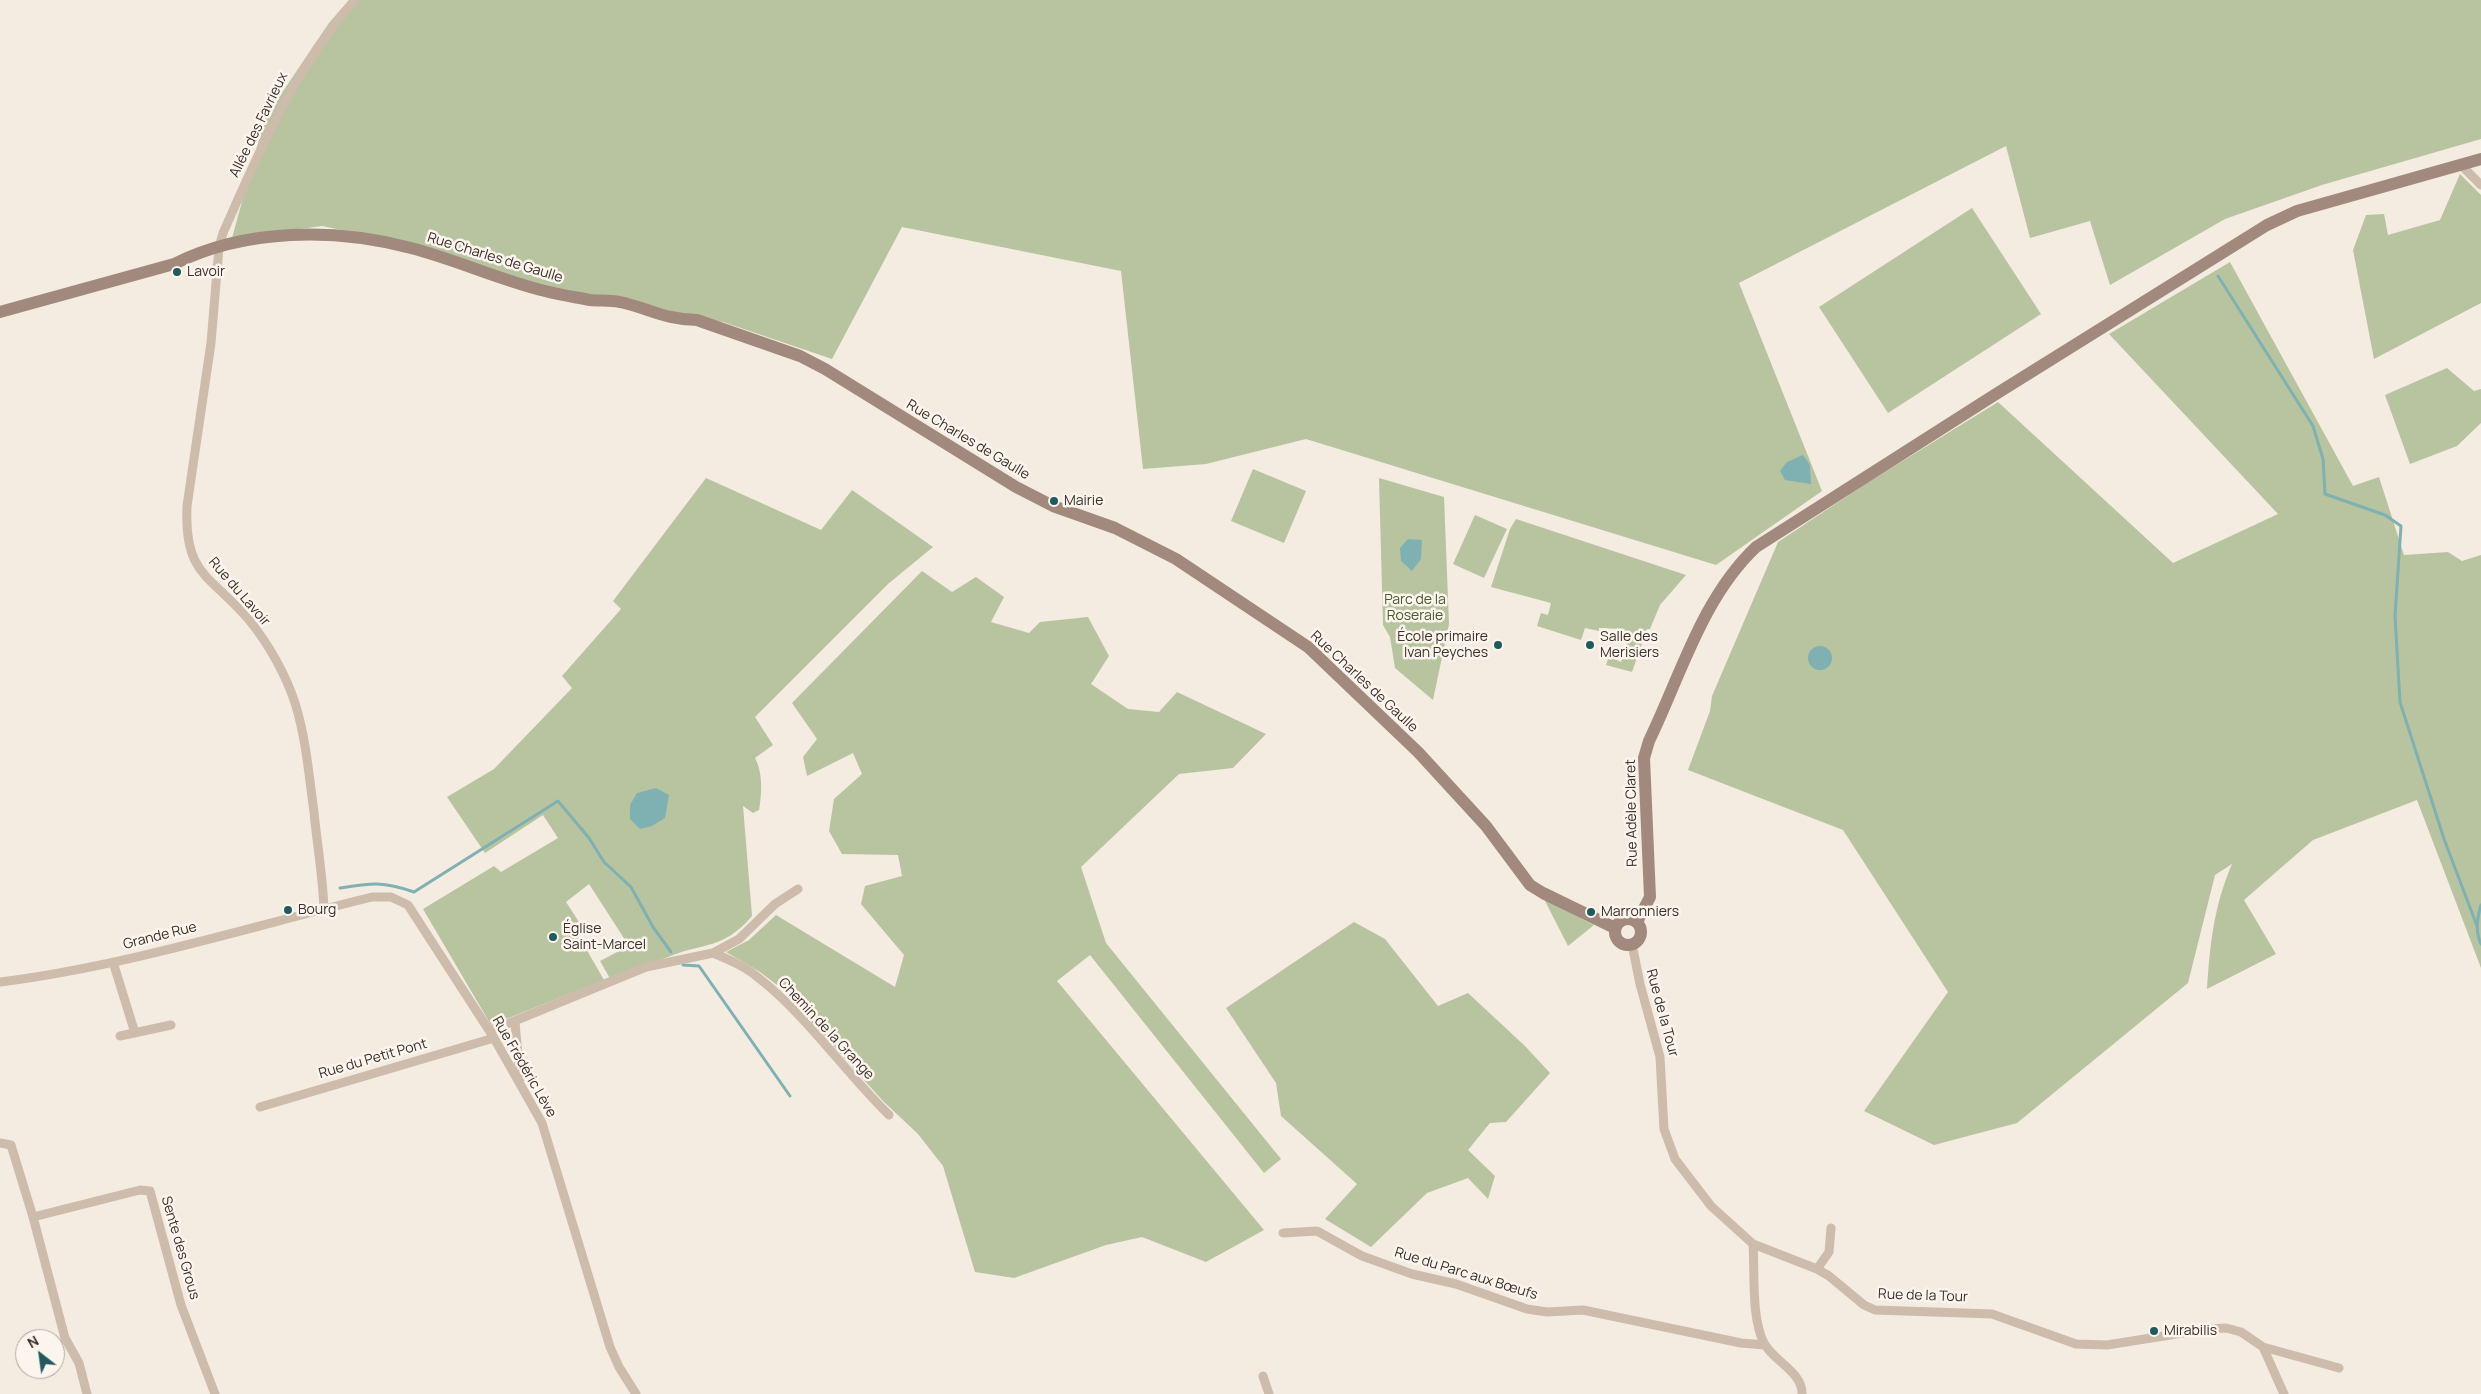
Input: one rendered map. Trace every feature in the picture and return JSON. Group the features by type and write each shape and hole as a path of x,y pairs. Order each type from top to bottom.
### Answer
{"street":[{"name":"Allée des Favrieux","path":"219,251 223,233 274,119 305,64 355,0"},
{"name":"Rue Adèle Claret","path":"1637,922 1650,897 1644,758 1715,596 1733,571 1756,547 1776,532 2267,225 2297,211 2481,160"},
{"path":"2461,165 2481,185"},
{"name":"Rue Charles de Gaulle","path":"0,312 174,264 187,264 219,251 279,237 318,234 356,238 411,248 545,291 592,300 607,299 628,304 656,315 682,320 697,320 800,356 825,369 1016,487 1053,506 1115,528 1176,559 1308,648 1425,758 1486,826 1530,885 1543,894 1615,928"},
{"name":"Rue du Lavoir","path":"219,251 211,344 187,506 188,545 197,566 207,580 248,620 265,643 295,702 309,773 324,910"},
{"name":"Rue du Petit Pont","path":"260,1107 492,1035 515,1022 646,967 714,953 739,939 775,904 798,890"},
{"name":"Rue Frédéric Lève","path":"324,910 372,897 391,897 408,905 492,1035 542,1123 551,1146 610,1347 619,1367 636,1394"},
{"name":"Grande Rue","path":"0,982 113,962 324,910"},
{"path":"1629,918 1637,922 1641,933 1638,940 1632,944 1618,942 1615,928 1623,920 1629,918"},
{"name":"Rue de la Tour","path":"1632,944 1640,984 1660,1057 1664,1129 1669,1147 1684,1173 1711,1206 1753,1244 1817,1269 1829,1276 1864,1305 1875,1310 1992,1314 2076,1344 2107,1345 2208,1329 2226,1328 2241,1332 2254,1339 2263,1347"},
{"name":"Chemin de la Grange","path":"714,953 738,964 760,978 889,1115"},
{"path":"113,962 135,1033"},
{"path":"515,1022 520,1082"},
{"path":"120,1036 171,1025"},
{"path":"0,1143 11,1145 33,1217 65,1338 79,1363 87,1394"},
{"name":"Sente des Grous","path":"33,1217 140,1190 150,1191 181,1305 215,1394"},
{"path":"1817,1269 1828,1252 1830,1228"},
{"name":"Rue du Parc aux Bœufs","path":"1283,1233 1317,1231 1362,1256 1412,1274 1456,1284 1527,1308 1547,1312 1583,1310 1741,1343 1765,1345"},
{"path":"1753,1244 1758,1330 1765,1345 1797,1379 1802,1394"},
{"path":"2263,1347 2338,1368"},
{"path":"2263,1347 2284,1394"},
{"path":"1263,1376 1269,1394"}],"green space":[{"path":"349,0 2481,0 2481,139 2322,185 2225,219 2110,285 2090,221 2030,238 2006,146 1739,283 1822,491 1716,565 1306,439 1206,464 1143,469 1121,271 902,227 832,359 723,322 529,284 415,245 322,226 232,238 265,118 329,23"},
{"path":"2460,174 2481,195 2481,303 2374,359 2353,250 2366,215 2384,214 2388,235 2440,220"},
{"path":"1972,208 2041,314 1888,413 1819,307"},
{"path":"2230,262 2353,486 2379,477 2404,555 2448,552 2462,561 2481,555 2481,968 2417,800 2313,840 2244,900 2276,954 2207,989 2217,910 2232,864 2215,875 2188,983 2017,1123 1934,1145 1864,1111 1948,992 1843,830 1688,770 1710,711 1712,696 1778,542 1867,483 1998,402 2173,563 2278,514 2109,334"},
{"path":"2447,368 2474,391 2481,389 2481,423 2457,446 2410,464 2385,395"},
{"path":"1253,469 1306,491 1284,543 1231,521"},
{"path":"706,478 821,530 852,490 933,547 888,584 755,717 773,745 755,758 758,764 761,783 759,810 753,813 743,806 752,916 742,927 732,935 713,944 681,952 612,982 600,961 629,946 589,884 566,902 579,922 573,926 604,980 491,1025 423,909 494,866 501,872 558,838 543,815 485,853 447,797 494,769 572,688 562,676 621,609 613,601"},
{"name":"Parc de la Roseraie","path":"1379,478 1444,497 1449,624 1433,700 1395,668 1390,637 1383,625"},
{"path":"1475,515 1507,529 1484,578 1453,564"},
{"path":"1516,519 1686,575 1660,605 1650,629 1647,629 1632,672 1606,665 1609,656 1621,662 1629,635 1623,633 1625,629 1599,628 1599,631 1585,628 1581,640 1537,626 1541,613 1548,615 1551,603 1491,587 1510,529"},
{"path":"922,571 952,592 976,577 1004,597 991,622 1029,633 1040,622 1088,617 1109,656 1091,684 1128,709 1159,712 1177,692 1266,734 1233,768 1179,774 1081,867 1106,943 1281,1159 1264,1173 1090,955 1057,981 1264,1230 1206,1262 1142,1237 1106,1245 1014,1278 975,1272 943,1166 918,1134 883,1101 781,988 760,972 726,952 749,940 776,915 895,987 904,955 861,904 865,886 902,876 898,855 842,854 829,831 834,799 862,774 853,753 807,776 803,757 817,739 792,703"},
{"path":"1544,899 1594,925 1568,946"},
{"path":"1354,922 1385,939 1438,1006 1468,993 1525,1046 1550,1073 1506,1122 1490,1123 1468,1150 1495,1176 1488,1199 1468,1178 1427,1193 1371,1247 1325,1219 1357,1184 1281,1116 1276,1083 1226,1008"}],"water":[{"path":"1803,455 1810,465 1811,484 1785,480 1780,471 1787,462"},
{"path":"1408,539 1422,540 1421,559 1412,571 1401,561 1400,548"},
{"path":"1820,646 1829,649 1832,658 1829,667 1820,670 1811,667 1808,658 1811,649"},
{"path":"656,788 669,795 665,818 652,826 640,829 630,819 630,805 637,793"}],"waterway":[{"path":"2218,276 2313,426 2323,459 2325,494 2385,515 2401,526 2395,616 2400,702 2444,839 2477,926"},
{"path":"340,888 377,884 394,886 414,892 558,801 589,838 604,862 631,887 653,927 671,952"},
{"path":"2481,905 2477,925 2481,944"},
{"path":"683,965 699,966 790,1096"}],"place":[{"name":"Lavoir","path":"177,272"},
{"name":"Mairie","path":"1054,501"},
{"name":"École primaire Ivan Peyches","path":"1498,645"},
{"name":"Salle des Merisiers","path":"1590,645"},
{"name":"Bourg","path":"288,910"},
{"name":"Marronniers","path":"1591,912"},
{"name":"Église Saint-Marcel","path":"553,937"},
{"name":"Mirabilis","path":"2154,1331"}]}
